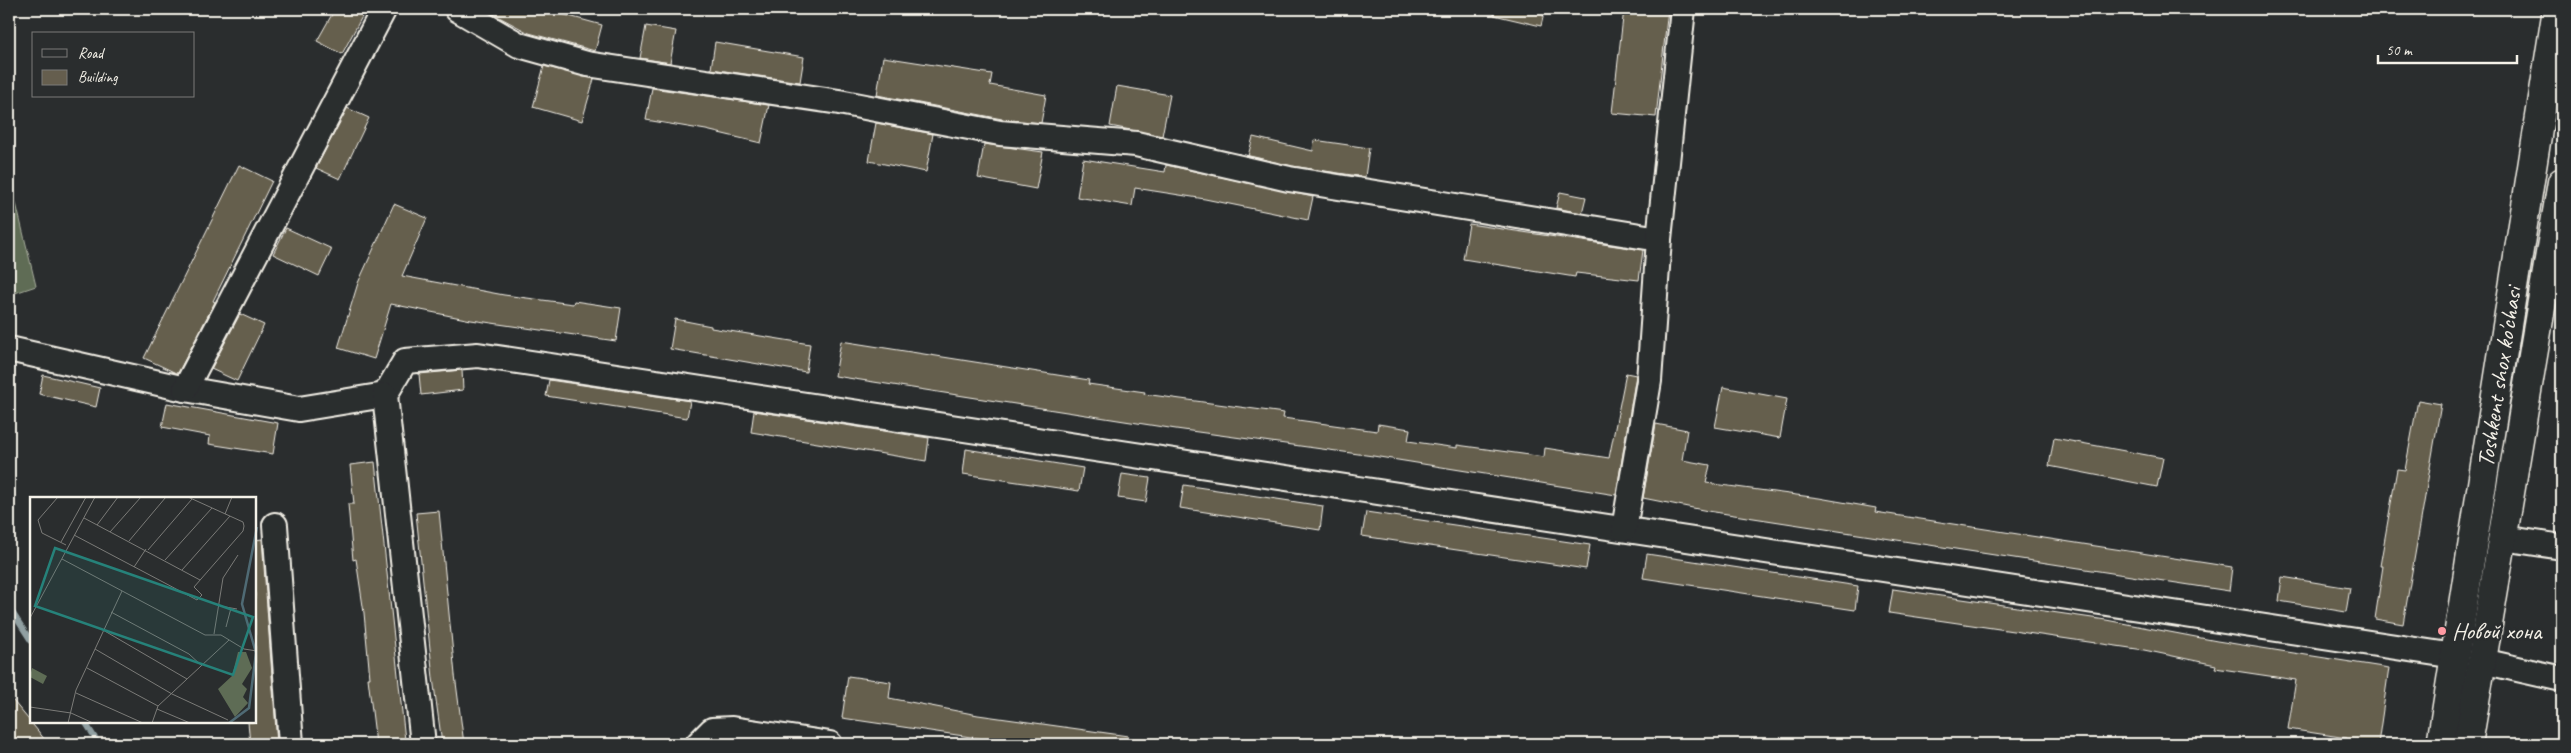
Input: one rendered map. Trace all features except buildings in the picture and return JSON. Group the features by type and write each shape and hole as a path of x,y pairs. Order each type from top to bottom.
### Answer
{"main road":[{"name":"Toshkent shox ko'chasi","path":"2441,744 2556,9"},
{"name":"Toshkent shox ko'chasi","path":"2468,744 2559,226 2562,182"}],"street":[{"path":"185,388 384,9"},
{"path":"457,9 519,45 587,64 839,102 1000,133 1136,144 1289,179 1659,239"},
{"path":"1624,529 1649,381 1659,239 1683,9"},
{"path":"9,349 185,388 299,410 384,395"},
{"path":"423,744 384,395 405,362 478,355 2455,656"},
{"path":"275,525 290,744"},
{"path":"2504,538 2562,547"},
{"path":"2482,661 2562,679"},
{"path":"698,744 712,730 732,729 830,744"}],"green space":[{"path":"9,174 36,286 9,295"}],"waterway":[{"path":"9,607 30,639"},
{"path":"86,723 99,744"}],"place":[{"name":"Новой хона","path":"2442,631"}]}
